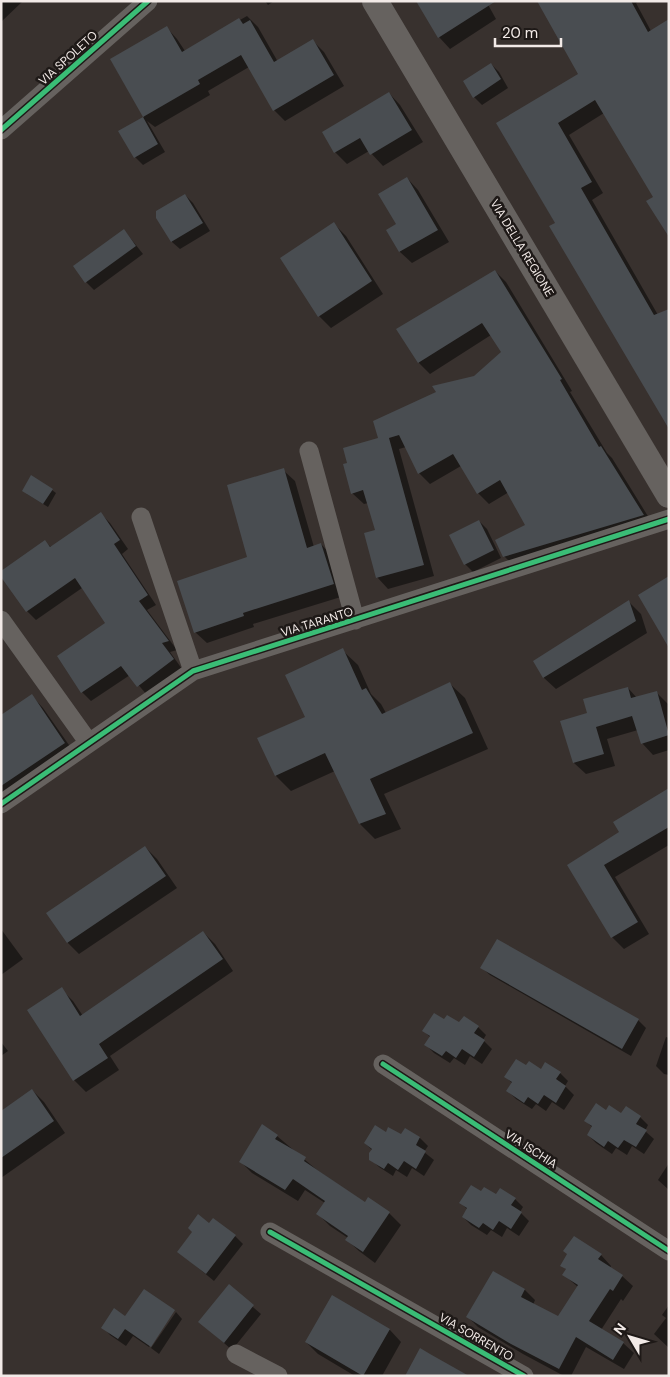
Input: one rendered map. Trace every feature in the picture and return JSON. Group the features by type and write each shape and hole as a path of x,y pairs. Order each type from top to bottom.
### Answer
{"main road":[{"name":"VIA DELLA REGIONE","path":"376,1 669,495"}],"street":[{"name":"VIA SPOLETO","path":"1,130 148,1"},
{"path":"309,451 355,620"},
{"path":"141,516 193,671"},
{"name":"VIA TARANTO","path":"1,804 193,671 669,520"},
{"path":"1,620 89,743"},
{"name":"VIA ISCHIA","path":"383,1064 669,1252"},
{"name":"VIA SORRENTO","path":"270,1232 524,1376"},
{"path":"236,1354 278,1376"}],"building":[{"path":"416,1 496,1 438,38"},
{"path":"537,1 631,1 648,32 669,19 669,237 646,201 653,197 595,100 558,123 592,182 581,188 654,315 669,309 669,429 549,226 555,223 496,123 578,74"},
{"path":"239,18 243,24 250,20 274,62 313,39 334,75 273,111 241,55 198,80 200,84 143,117 110,59 167,26 182,52"},
{"path":"491,63 501,79 473,98 463,81"},
{"path":"389,92 412,130 370,155 360,138 334,153 322,132"},
{"path":"143,117 158,144 134,158 118,131"},
{"path":"407,177 438,230 399,252 386,230 396,224 378,194"},
{"path":"185,194 203,223 171,242 156,218 156,211"},
{"path":"334,222 372,281 318,317 280,258"},
{"path":"124,229 136,246 85,283 73,266"},
{"path":"495,270 562,379 560,380 599,447 601,446 644,515 503,557 495,540 525,525 500,480 477,494 453,454 418,474 399,435 389,438 424,565 376,578 364,533 375,530 363,490 351,494 343,464 347,463 343,448 378,438 373,421 436,392 432,386 474,376 501,352 482,323 418,363 396,329"},
{"path":"284,468 307,548 321,543 334,584 243,613 244,616 194,633 177,581 247,557 227,485"},
{"path":"31,475 53,489 43,504 22,491"},
{"path":"101,512 120,540 114,544 148,595 139,601 169,641 162,643 174,659 137,687 121,666 81,693 57,656 105,623 75,578 26,612 1,577 1,571 45,540 50,547"},
{"path":"479,520 494,550 464,565 449,535"},
{"path":"669,576 669,648 638,595"},
{"path":"629,600 636,621 543,678 533,661"},
{"path":"343,648 362,690 366,688 382,714 450,682 473,733 370,779 386,814 359,824 325,753 275,776 257,738 305,717 285,675"},
{"path":"628,687 631,698 657,691 669,735 641,744 632,716 596,727 604,754 573,763 560,721 587,713 583,699"},
{"path":"32,694 65,743 1,786 1,715"},
{"path":"669,788 669,827 604,865 638,922 611,938 567,865 619,832 613,822"},
{"path":"145,846 166,876 67,943 46,913"},
{"path":"203,931 223,959 99,1044 108,1058 73,1081 27,1010 62,987 80,1016"},
{"path":"497,939 639,1019 622,1049 480,968"},
{"path":"434,1013 444,1019 447,1015 459,1022 464,1016 479,1026 474,1033 485,1040 474,1057 462,1049 456,1058 446,1051 442,1056 424,1045 430,1036 422,1031"},
{"path":"516,1059 526,1065 529,1061 541,1069 545,1062 561,1072 556,1079 566,1086 556,1103 544,1095 538,1104 528,1097 524,1103 506,1091 512,1082 504,1077"},
{"path":"32,1089 54,1121 1,1158 1,1111"},
{"path":"596,1103 606,1110 609,1105 621,1113 626,1106 641,1116 636,1124 647,1130 636,1147 624,1140 618,1148 608,1141 604,1147 587,1135 592,1126 584,1121"},
{"path":"262,1124 278,1135 275,1139 306,1157 304,1161 365,1202 368,1197 390,1212 363,1252 345,1240 348,1236 316,1214 325,1201 293,1179 285,1190 239,1162"},
{"path":"375,1125 386,1132 388,1127 401,1134 405,1128 420,1137 416,1145 426,1151 416,1169 404,1161 398,1170 388,1163 384,1169 369,1160 369,1153 372,1149 364,1143"},
{"path":"471,1185 481,1191 484,1187 496,1194 500,1188 516,1198 511,1205 522,1212 511,1229 499,1221 493,1230 483,1223 479,1228 462,1217 467,1208 459,1203"},
{"path":"198,1214 209,1223 213,1218 236,1235 206,1274 177,1252 192,1232 188,1228"},
{"path":"574,1236 602,1254 598,1259 623,1275 613,1291 610,1289 589,1321 624,1342 613,1360 576,1337 559,1369 511,1344 466,1317 493,1271 525,1289 521,1297 558,1316 578,1285 562,1275 566,1269 560,1266 567,1254 563,1251"},
{"path":"229,1284 254,1305 224,1343 198,1322"},
{"path":"144,1289 175,1310 151,1347 125,1329 118,1339 101,1328 114,1308 125,1316"},
{"path":"332,1295 390,1329 363,1376 305,1342"},
{"path":"420,1348 430,1354 469,1376 405,1376"}],"cycle path":[{"path":"1,130 148,1"},
{"path":"1,804 193,671 669,519"},
{"path":"383,1064 669,1251"},
{"path":"270,1232 524,1376"}]}
